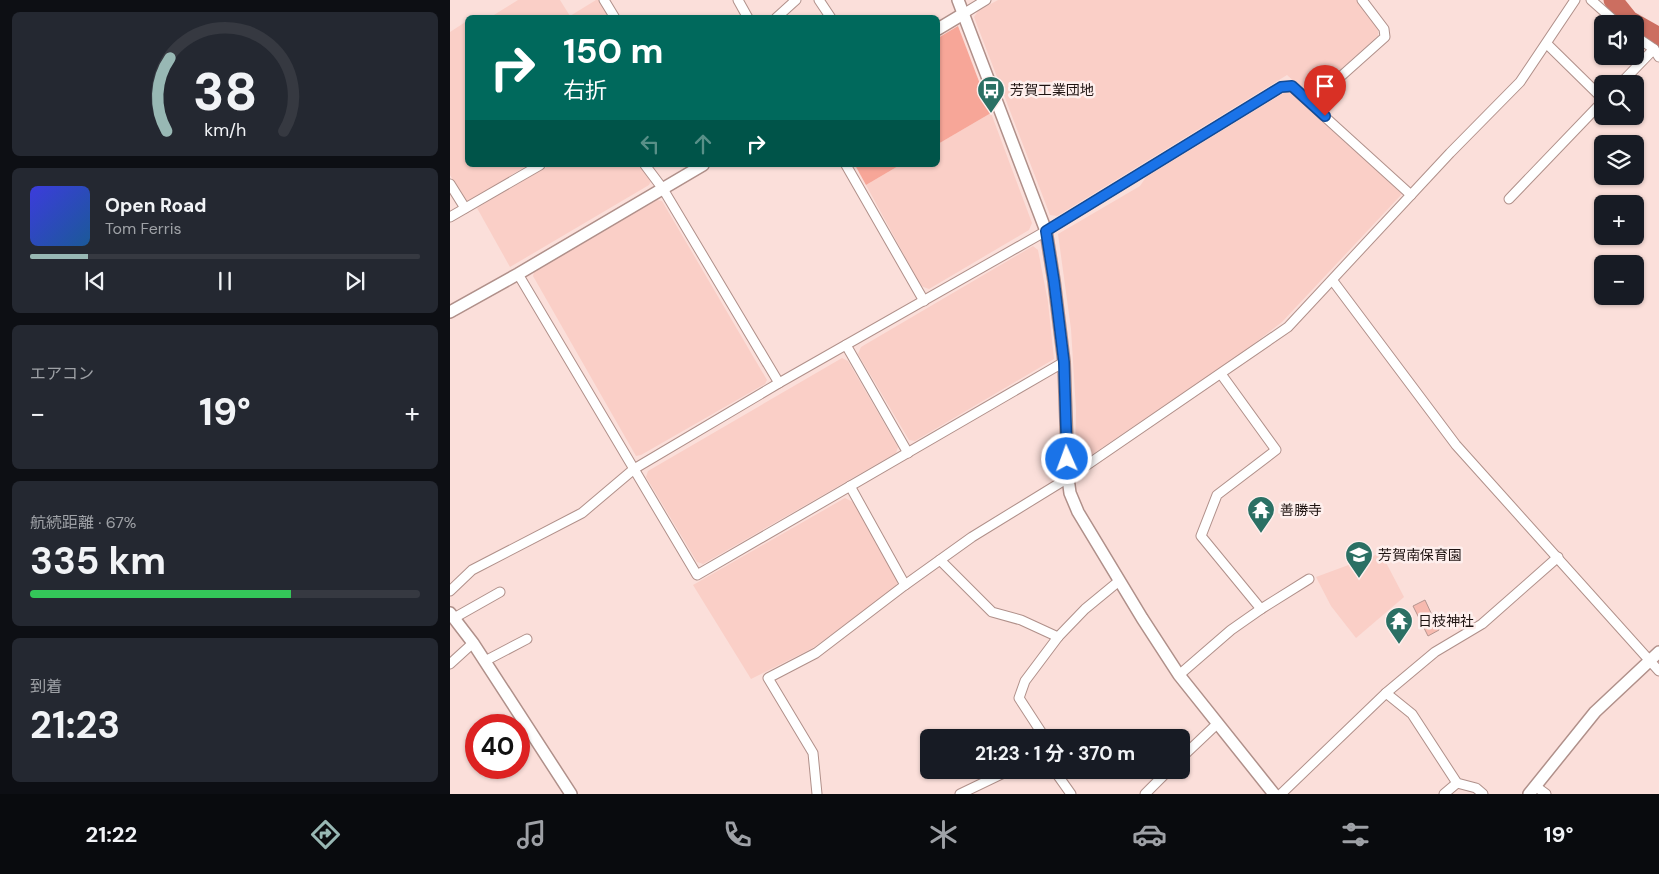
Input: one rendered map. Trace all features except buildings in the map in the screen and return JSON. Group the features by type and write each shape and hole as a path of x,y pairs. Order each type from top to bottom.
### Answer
{"street":[{"path":"604,0 613,15"},
{"path":"738,0 746,15"},
{"path":"779,15 796,0"},
{"path":"819,0 829,15"},
{"path":"958,0 1046,231 1064,362 1070,493 1078,512 1119,581 1179,675 1274,794"},
{"path":"940,27 986,0"},
{"path":"1311,103 1385,37 1384,29 1362,0"},
{"path":"817,794 813,753 768,678 816,653 972,537 1068,478 1288,328 1411,195 1520,82 1547,44 1574,0"},
{"path":"1591,0 1608,15"},
{"path":"1644,42 1654,49 1659,57"},
{"path":"1547,44 1594,90"},
{"path":"1629,75 1654,49"},
{"path":"450,591 472,570 582,513 634,469 778,383 1046,231 1281,87 1292,86 1411,195"},
{"path":"1509,199 1594,110"},
{"path":"450,218 537,167"},
{"path":"646,167 663,189 778,383"},
{"path":"450,312 700,167"},
{"path":"847,167 924,301"},
{"path":"450,184 465,208"},
{"path":"518,274 697,575 1064,362"},
{"path":"1333,281 1456,444 1659,671"},
{"path":"846,345 908,453"},
{"path":"1221,374 1276,450 1217,495 1201,536 1261,609"},
{"path":"850,486 905,585"},
{"path":"1280,794 1386,693 1435,652 1482,624 1558,557"},
{"path":"940,560 992,612 1021,620 1058,637"},
{"path":"1179,675 1231,630 1309,579"},
{"path":"1039,729 1019,698 1025,681 1058,637 1084,608 1119,581"},
{"path":"500,592 452,615 485,661 571,794"},
{"path":"485,661 527,639"},
{"path":"450,664 473,643"},
{"path":"1546,794 1532,790 1595,712 1659,652"},
{"path":"1386,693 1412,714 1456,783 1476,788 1483,794"},
{"path":"1190,749 1218,723"},
{"path":"960,794 991,779"},
{"path":"1060,779 1071,794"},
{"path":"1145,794 1160,779"},
{"path":"1444,794 1456,783"}],"shaded area":[{"path":"518,0 560,0 569,15 494,15"},
{"path":"596,0 601,0 609,15 572,15"},
{"path":"998,0 1357,0 1378,29 1378,36 1314,93 1307,93 1287,75 1057,216 1050,215 974,17 978,11"},
{"path":"465,22 465,167 525,167 511,175 510,178 469,202 465,200 450,175 450,32"},
{"path":"958,26 991,113 940,143 940,37"},
{"path":"1285,92 1291,93 1402,194 1282,322 1242,353 1081,462 1075,460 1076,410 1071,329 1058,234 1140,186 1146,177"},
{"path":"991,113 1032,223 1029,230 929,289 921,286 866,185 897,167 940,167 940,143"},
{"path":"547,167 640,167 651,181 649,185 510,267 477,208"},
{"path":"856,167 897,167 866,185"},
{"path":"657,200 662,201 767,380 765,384 641,455 636,456 533,276 534,272"},
{"path":"1033,246 1038,250 1048,302 1054,359 915,441 909,440 858,354 861,347"},
{"path":"842,358 848,361 898,447 896,453 703,564 697,562 646,477 648,471"},
{"path":"845,498 853,502 898,579 896,587 813,648 751,679 693,585"},
{"path":"1381,553 1404,597 1356,638 1331,606 1316,577"}],"waterway":[{"path":"1613,0 1629,20 1659,37"}],"place":[{"name":"芳賀工業団地","path":"991,114"},
{"name":"善勝寺","path":"1261,534"},
{"name":"芳賀南保育園","path":"1359,579"},
{"name":"日枝神社","path":"1399,645"}],"route":[{"path":"1067,459 1064,362 1046,231 1281,87 1292,86 1325,116"}]}
